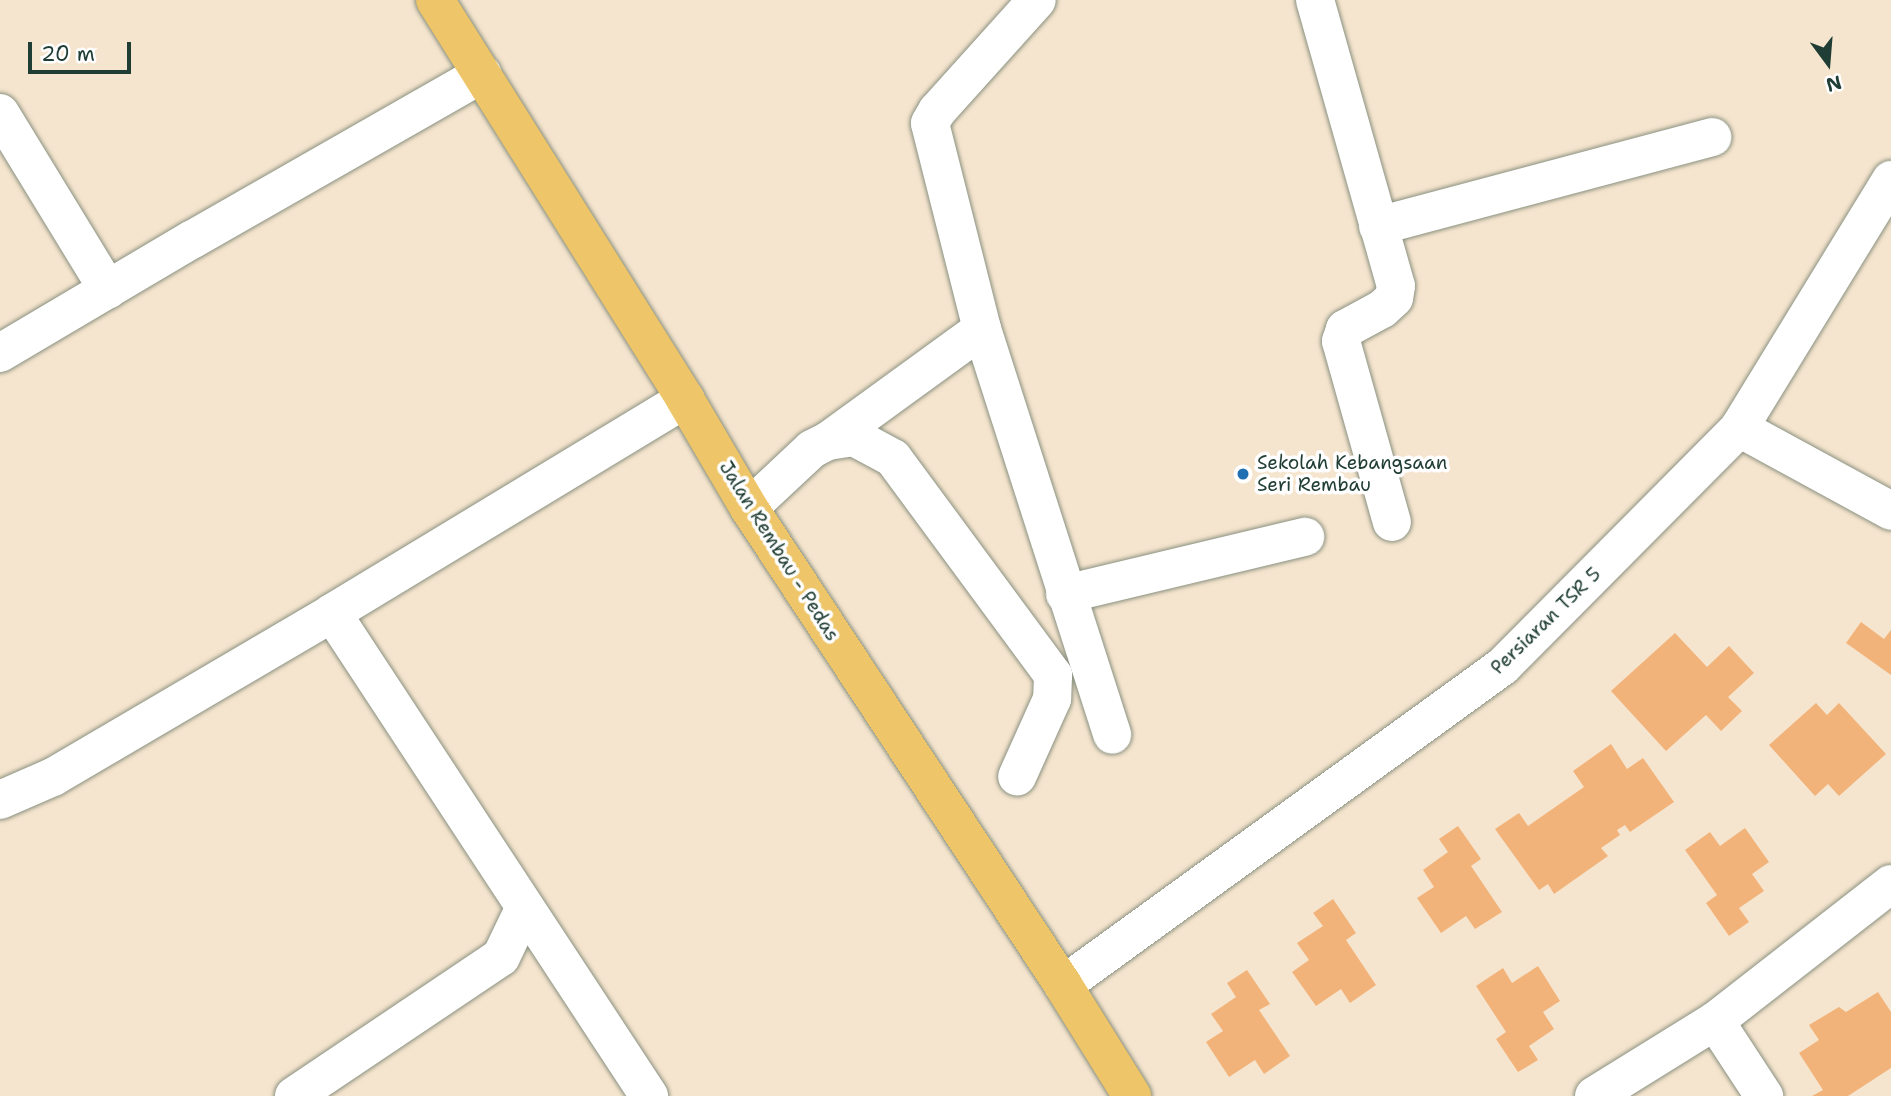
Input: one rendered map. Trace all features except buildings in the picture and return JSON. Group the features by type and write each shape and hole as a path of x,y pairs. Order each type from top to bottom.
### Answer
{"main road":[{"name":"Jalan Rembau - Pedas","path":"435,0 685,399 749,508 1063,985 1132,1096"}],"street":[{"path":"1037,0 937,111 930,124 982,329 1112,735"},
{"path":"1315,0 1396,286 1394,298 1382,309 1346,329 1341,341 1392,522"},
{"path":"0,353 482,74"},
{"path":"0,113 108,290"},
{"path":"1378,226 1712,137"},
{"name":"Persiaran TSR 5","path":"1063,985 1503,666 1739,428 1891,180"},
{"path":"749,508 812,449 828,441 982,329"},
{"path":"0,800 53,777 332,613 685,399"},
{"path":"1739,428 1891,511"},
{"path":"828,441 854,437 893,458 1053,675 1052,699 1017,777"},
{"path":"1065,594 1305,537"},
{"path":"332,613 649,1096"},
{"path":"1594,1096 1715,1021 1891,884"},
{"path":"294,1096 501,957 524,909"},
{"path":"1715,1021 1764,1096"}],"place":[{"name":"Sekolah Kebangsaan Seri Rembau","path":"1243,474"}]}
